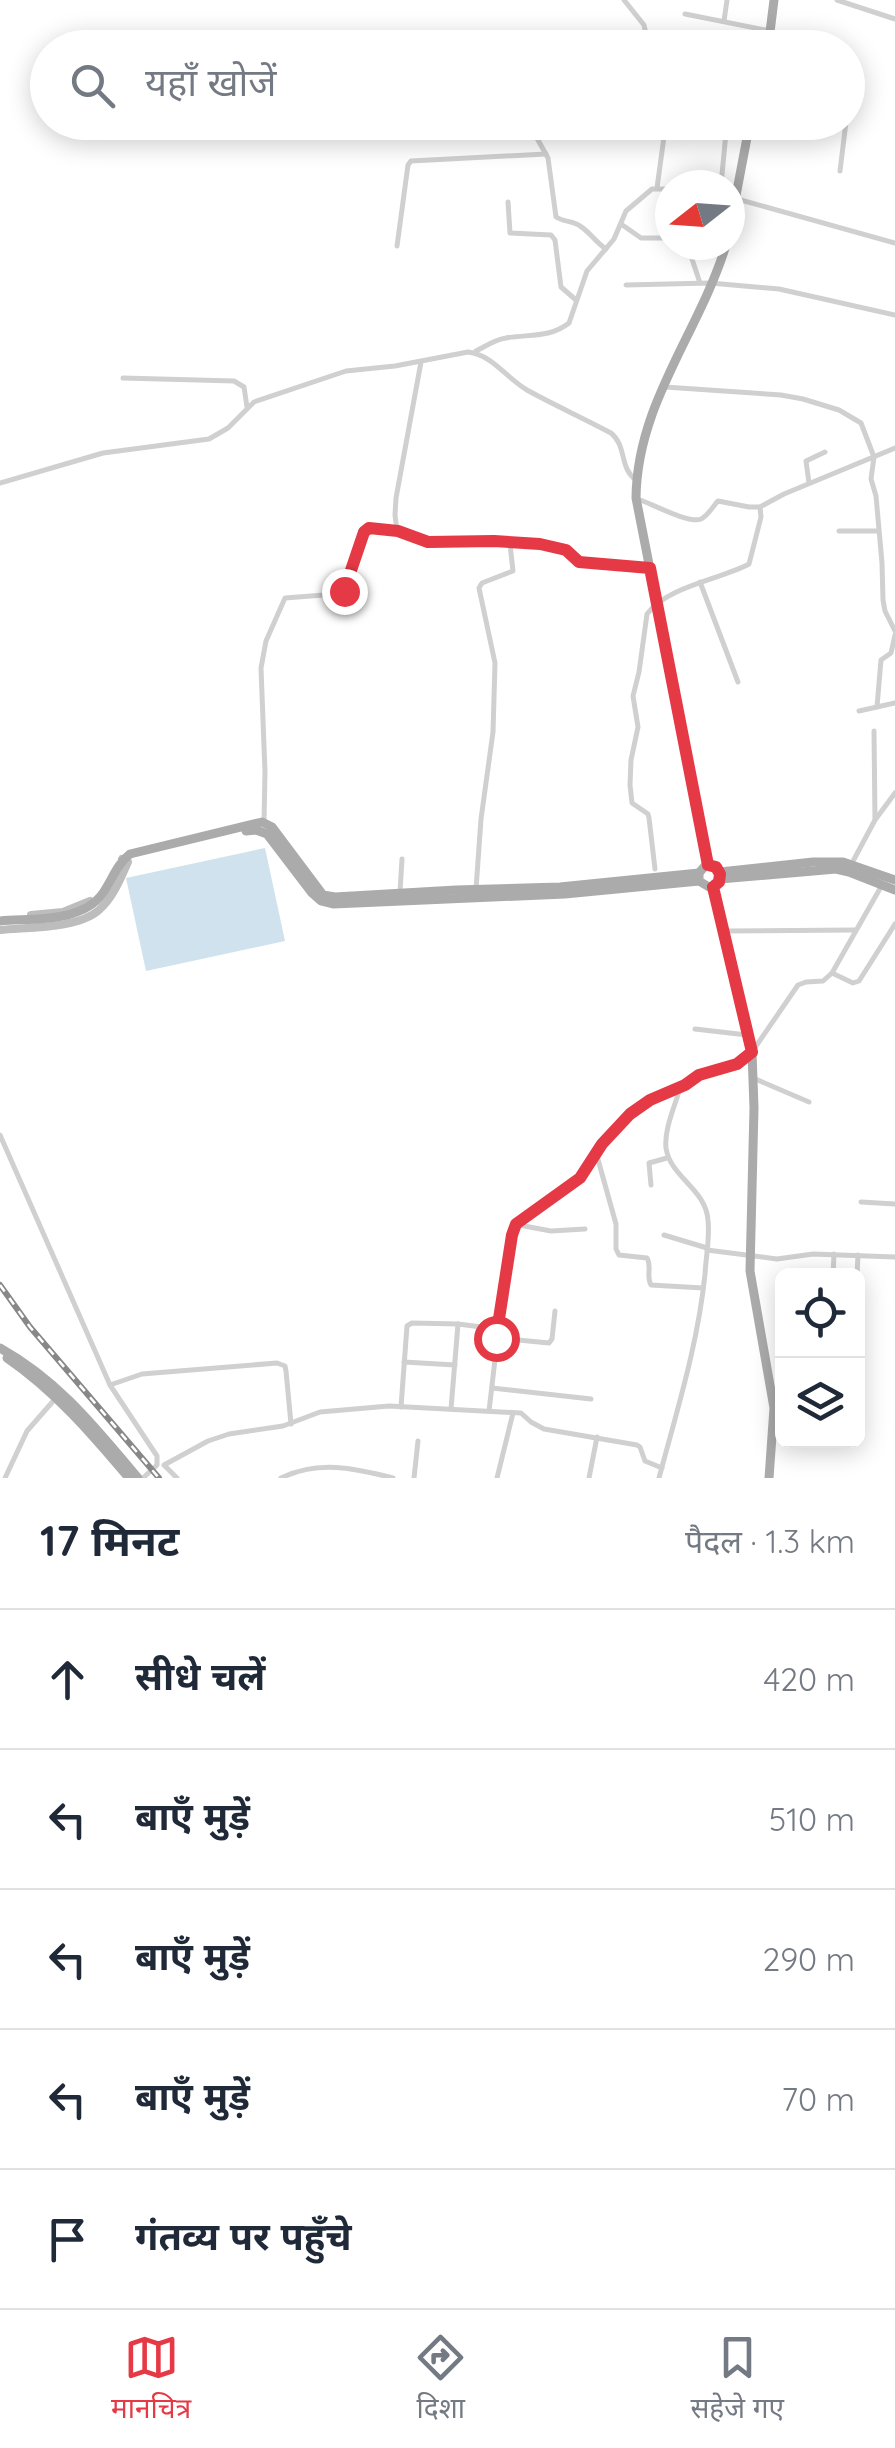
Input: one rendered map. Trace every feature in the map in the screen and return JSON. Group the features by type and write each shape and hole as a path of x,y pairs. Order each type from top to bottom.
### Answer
{"main road":[{"path":"770,30 774,0"},
{"path":"740,170 746,140"},
{"path":"124,863 256,830 268,834 312,894 333,904 565,894 699,877 708,865 636,498 636,480 643,438 662,386 718,260"},
{"path":"0,924 69,920 91,911 105,899 130,854 264,822 272,826 323,895 335,897 699,877"},
{"path":"699,877 706,887 718,879 813,862 843,862 895,880"},
{"path":"708,865 716,867 723,931 752,1052 750,1255 752,1291 774,1408 770,1478"},
{"path":"718,879 836,869 895,890"},
{"path":"0,1351 56,1396 129,1478"},
{"path":"0,1351 29,1364 55,1385 140,1478"}],"street":[{"path":"624,0 645,30"},
{"path":"724,21 727,0"},
{"path":"837,0 895,19"},
{"path":"686,14 758,30"},
{"path":"538,140 546,154 556,217 577,224 606,248"},
{"path":"659,170 664,140"},
{"path":"723,170 726,140"},
{"path":"840,171 844,140"},
{"path":"397,246 410,161 546,154"},
{"path":"0,483 103,453 209,439 261,400 346,372 474,352 504,338 544,335 562,329 569,323 587,271 616,235 630,206 655,189"},
{"path":"745,200 895,242"},
{"path":"508,202 512,234 547,235 556,240 560,287 576,300"},
{"path":"621,224 641,238 655,238"},
{"path":"693,260 705,283"},
{"path":"626,285 705,283 779,289 895,315"},
{"path":"474,352 526,389 616,437 622,446 627,472 636,480"},
{"path":"398,531 396,498 421,362"},
{"path":"123,378 234,380 244,387 247,407"},
{"path":"662,386 780,395 839,410 861,423 874,457 871,479 876,496 883,600 895,633 891,654 881,660 877,707"},
{"path":"636,498 692,520 703,518 718,501 749,508 760,506 895,448"},
{"path":"809,484 806,461 826,452"},
{"path":"655,869 648,814 632,804 630,785 638,727 633,696 647,614 700,582 749,564 762,517 760,506"},
{"path":"264,822 260,668 266,641 282,601 290,596 341,593 348,585 367,529 398,531 428,542 509,542 566,550 582,562 650,568"},
{"path":"838,531 878,531"},
{"path":"476,889 495,680 479,588 482,583 513,571 509,542"},
{"path":"700,582 738,682"},
{"path":"859,710 895,703"},
{"path":"874,731 875,820"},
{"path":"851,865 895,793"},
{"path":"400,894 402,858"},
{"path":"489,1411 496,1338 516,1224 572,1185 612,1130 630,1114 699,1075 737,1064 752,1052 798,985 822,981 832,974 882,885"},
{"path":"832,974 859,981 895,924"},
{"path":"723,931 854,930"},
{"path":"695,1029 748,1035"},
{"path":"753,1078 810,1102"},
{"path":"659,1478 692,1355 707,1249 707,1211 669,1158 666,1140 680,1088"},
{"path":"0,1135 110,1385 161,1464 178,1478"},
{"path":"596,1154 616,1224 619,1255 646,1258 651,1286 703,1288"},
{"path":"651,1185 649,1163 669,1158"},
{"path":"861,1202 895,1204"},
{"path":"516,1224 551,1232 585,1229"},
{"path":"664,1235 707,1249 777,1259 813,1254 895,1257"},
{"path":"833,1268 834,1254"},
{"path":"858,1255 858,1268"},
{"path":"496,1338 549,1343 555,1311"},
{"path":"401,1407 407,1326 458,1324 498,1329"},
{"path":"452,1409 458,1324"},
{"path":"404,1362 455,1365"},
{"path":"110,1385 142,1374 277,1363 285,1366 291,1424"},
{"path":"492,1388 591,1399"},
{"path":"6,1478 27,1432 56,1396"},
{"path":"140,1478 192,1448 229,1434 291,1424 320,1412 389,1406 521,1413 544,1429 638,1445 644,1461 662,1468"},
{"path":"497,1478 513,1412"},
{"path":"589,1478 597,1436"},
{"path":"414,1478 418,1441"},
{"path":"281,1478 300,1469 320,1466 358,1469 392,1478"}],"water":[{"path":"265,848 285,941 146,971 126,878"}],"railway":[{"path":"0,1285 30,1327 159,1478"}],"route":[{"path":"344,591 364,532 369,528 398,531 428,542 540,544 566,550 579,562 650,568 708,865 716,867 720,874 713,887 752,1052 737,1064 699,1075 630,1114 612,1130 580,1178 516,1224 496,1338"}]}
